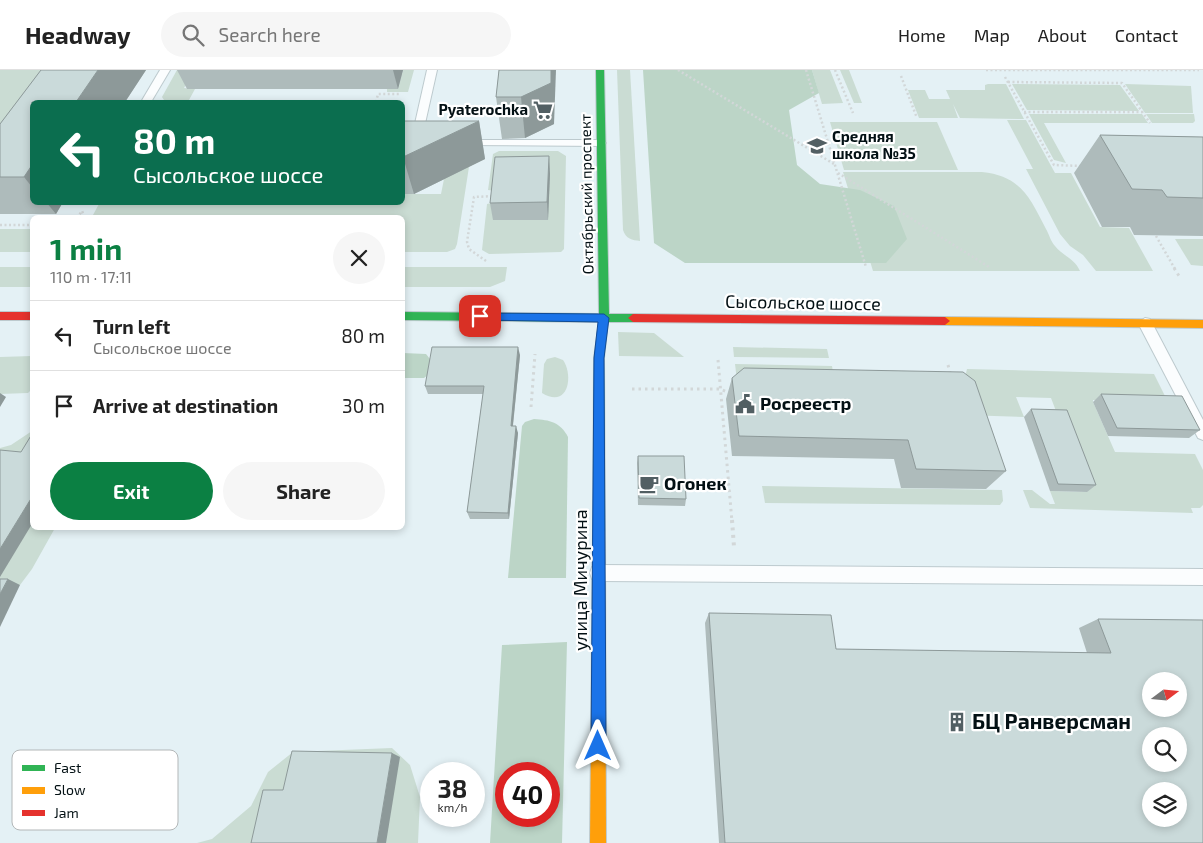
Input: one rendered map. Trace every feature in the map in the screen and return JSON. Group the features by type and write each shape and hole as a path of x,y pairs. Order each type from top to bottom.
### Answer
{"main road":[{"name":"Октябрьский проспект","path":"600,70 604,318"},
{"path":"0,316 30,316"},
{"name":"Сысольское шоссе","path":"405,316 1203,324"},
{"name":"улица Мичурина","path":"598,843 599,358 604,318"}],"lane":[{"path":"147,100 165,70"},
{"path":"419,128 432,70"},
{"path":"453,144 601,143"},
{"path":"1144,323 1203,434"},
{"path":"598,573 1203,577"}],"path":[{"path":"678,70 835,164"},
{"path":"806,70 866,267"},
{"path":"836,70 853,113"},
{"path":"986,70 1198,70"},
{"path":"900,76 917,118"},
{"path":"1005,77 1054,166 1084,166"},
{"path":"1008,82 1122,83 1150,123"},
{"path":"376,100 378,94 385,94"},
{"path":"1024,112 1142,112"},
{"path":"837,172 989,267"},
{"path":"486,261 469,249 467,242 468,233 474,197 496,196"},
{"path":"0,225 30,225"},
{"path":"1156,236 1181,280"},
{"path":"531,407 535,354"},
{"path":"718,360 737,574"},
{"path":"948,365 952,380"},
{"path":"624,389 720,389 732,394"}],"green space":[{"path":"0,70 92,70 36,100 30,100 30,108 0,203"},
{"path":"177,70 194,70 184,88 195,89 189,100 164,100 162,97"},
{"path":"403,70 414,70 408,92 387,92 387,89 398,89"},
{"path":"617,70 630,70 640,241 630,238 623,230"},
{"path":"643,70 812,70 819,93 789,110 797,165 820,184 860,190 894,206 907,239 886,263 685,263 654,243"},
{"path":"812,70 830,70 843,103 822,104"},
{"path":"840,70 849,70 862,103 854,103"},
{"path":"1006,84 1024,119 960,118 953,104 958,118 919,118 908,90 925,90 929,99 950,99 946,90 985,90 985,85"},
{"path":"1012,84 1120,85 1139,111 1027,110"},
{"path":"1125,84 1191,86 1193,113 1145,113"},
{"path":"1029,114 1142,114 1148,123 1044,123 1066,163 1054,160"},
{"path":"1146,114 1194,114 1195,121 1193,123 1152,123"},
{"path":"1007,120 1026,120 1055,173 1071,173 1100,227 1129,228 1153,271 1096,271 1083,255 1070,246 1060,234 1026,169 1033,169"},
{"path":"830,122 937,122 958,170 844,170"},
{"path":"499,151 558,151 566,156 564,249 561,252 489,254 482,250 487,204 495,202 496,191 488,190 493,154"},
{"path":"471,154 457,244 455,249 447,252 405,252 405,215 93,215 98,205 405,205 405,194 441,194 448,159"},
{"path":"843,172 982,172 1006,178 1023,190 1054,244 1075,263 1080,271 873,271"},
{"path":"0,229 30,229 30,252 0,252"},
{"path":"1175,239 1203,239 1203,266 1191,265"},
{"path":"0,267 30,267 30,287 0,287"},
{"path":"405,267 507,267 505,281 490,287 405,287"},
{"path":"618,332 654,333 684,357 619,356"},
{"path":"733,347 827,349 829,358 734,357"},
{"path":"405,353 426,354 430,359 429,374 424,378 405,378"},
{"path":"30,356 30,391 28,393 0,394 0,357"},
{"path":"555,357 563,360 568,374 568,382 563,394 558,397 551,397 542,393 544,364 547,359"},
{"path":"735,364 832,366 836,391 738,389"},
{"path":"967,369 1154,374 1166,398 1164,402 1093,400 1093,402 1115,452 1195,454 1203,470 1203,505 1200,508 1191,508 1193,513 1030,508 1023,490 1032,490 1050,504 1055,504 1050,491 1087,492 1051,398 1016,397 1024,417 963,415 959,402"},
{"path":"534,419 545,420 558,425 568,437 566,578 508,578 522,426 525,422"},
{"path":"30,432 30,530 54,530 32,569 20,585 0,584 0,448 11,445"},
{"path":"762,486 1002,490 1003,501 1000,505 765,503"},
{"path":"567,642 562,843 490,843 502,645"},
{"path":"392,748 410,765 420,797 418,843 197,843 212,839 251,806 268,772 293,752"}],"building":[{"path":"41,70 98,70 77,100 30,100 30,168 24,177 0,177 0,124"},
{"path":"499,70 551,70 551,83 521,97 496,97"},
{"path":"405,121 479,121 405,156"},
{"path":"1100,135 1203,137 1203,198 1167,197 1162,190 1132,189"},
{"path":"549,156 547,202 490,203 495,157"},
{"path":"432,347 518,347 511,426 516,426 508,513 467,512 484,386 425,386"},
{"path":"744,368 963,372 975,381 1006,471 916,469 908,440 739,436 732,378"},
{"path":"1101,394 1182,396 1200,430 1117,428"},
{"path":"1031,409 1067,410 1096,485 1058,484"},
{"path":"30,437 30,500 0,549 0,450 21,452"},
{"path":"638,456 684,456 686,499 639,498"},
{"path":"0,579 8,579 0,594"},
{"name":"БЦ Ранверсман","path":"709,613 831,615 836,649 1111,653 1098,619 1203,620 1203,843 725,843"},
{"path":"292,751 392,753 377,843 251,843 263,790 283,790"}],"traffic: fast":[{"path":"405,316 604,318 600,70"},
{"path":"599,532 599,358 604,318 633,318"}],"traffic: slow":[{"path":"945,321 1203,324"},
{"path":"598,843 599,532"}],"traffic: jam":[{"path":"0,316 30,316"},
{"path":"633,318 945,321"}],"place":[{"name":"Pyaterochka","path":"543,110"},
{"name":"Средняя школа №35","path":"817,146"},
{"name":"Росреестр","path":"745,404"},
{"name":"Огонек","path":"649,484"},
{"name":"БЦ Ранверсман","path":"957,722"}],"route":[{"path":"480,316 604,318 599,358 598,403 598,746"}]}
